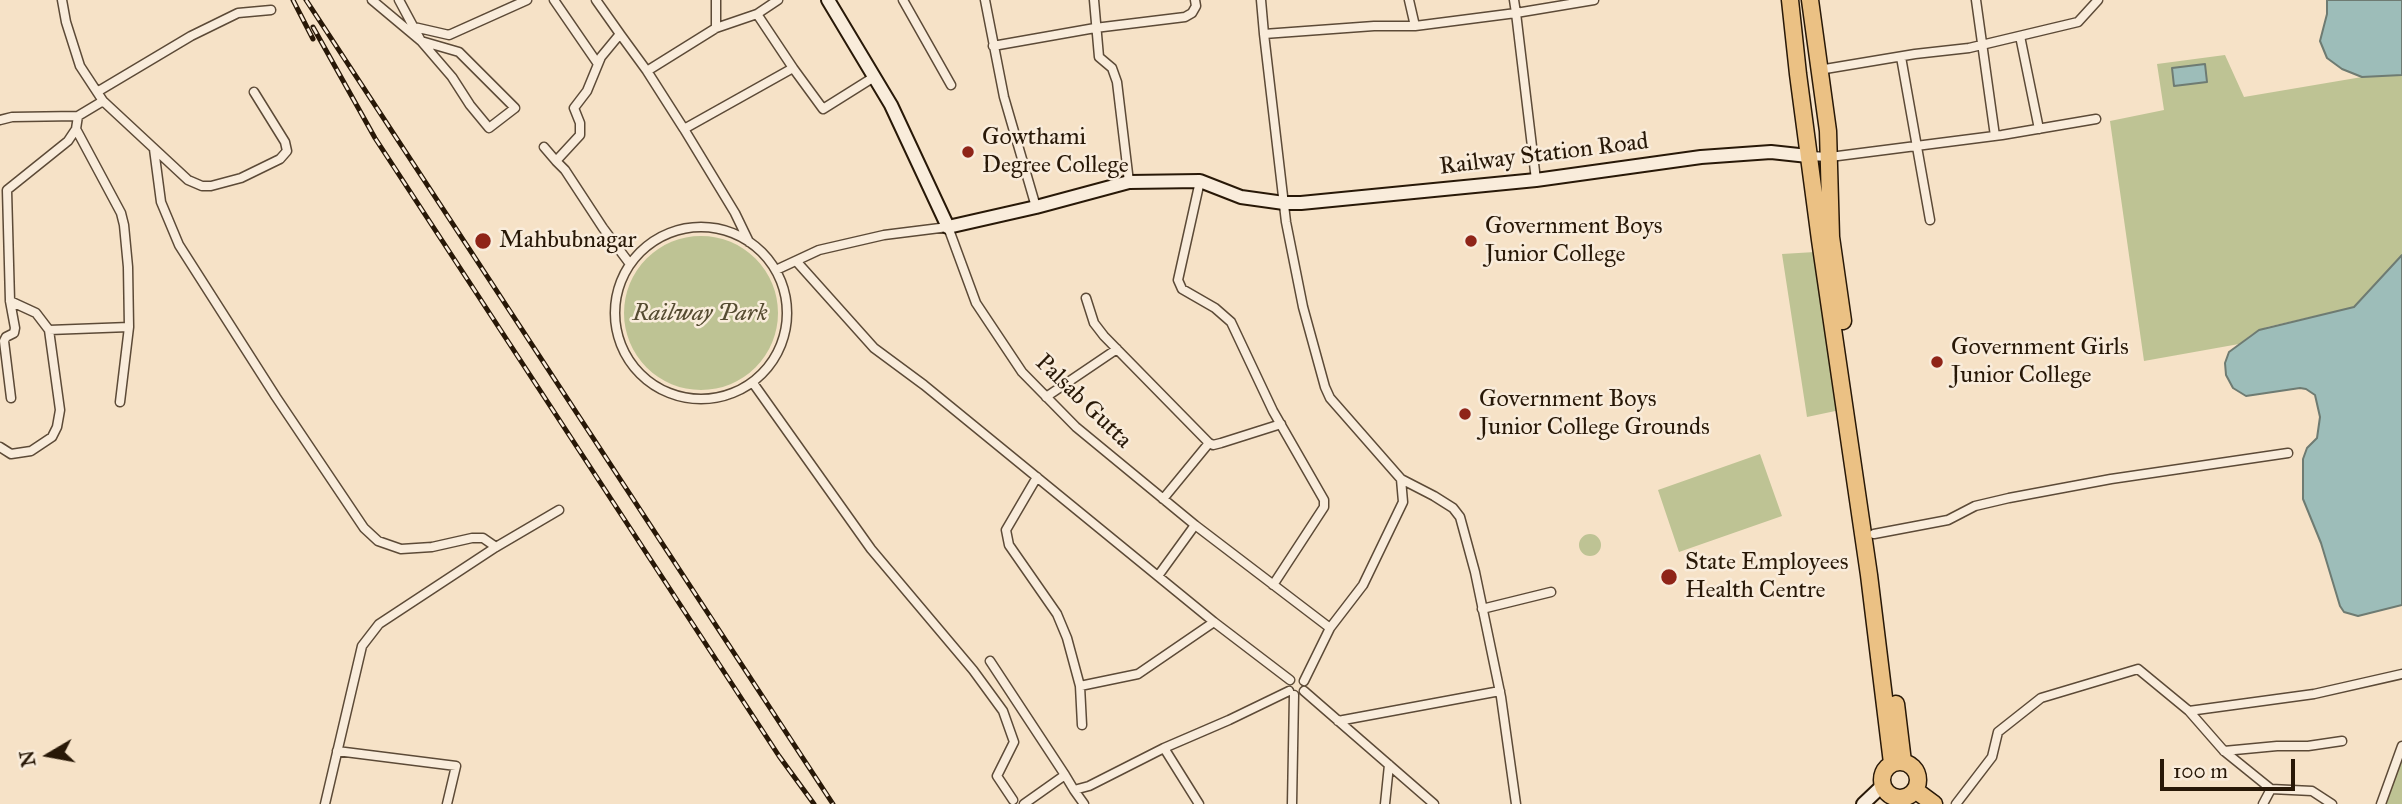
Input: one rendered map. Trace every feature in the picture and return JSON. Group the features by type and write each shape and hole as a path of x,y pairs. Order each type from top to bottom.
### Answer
{"highway":[{"path":"1790,0 1863,575 1897,762"},
{"path":"1810,0 1830,157 1831,237 1874,534 1897,762"},
{"path":"1897,762 1882,775 1882,786 1894,797 1915,796 1934,804"},
{"path":"1897,762 1913,768 1917,773 1915,796"}],"street":[{"path":"62,0 80,66 103,101 188,180 202,186 241,178 280,159 287,150 285,142 254,92"},
{"path":"372,0 421,41 452,77 489,128 516,108 459,52 421,41 399,0"},
{"path":"414,27 449,35 527,0"},
{"path":"554,0 598,64"},
{"path":"716,0 716,28"},
{"path":"647,71 716,28 757,14 778,0"},
{"path":"828,0 891,105 948,227"},
{"path":"903,0 951,85"},
{"path":"985,0 1004,97 1036,207"},
{"path":"1094,0 1099,57 1112,68 1117,82 1129,182"},
{"path":"993,46 1096,28 1185,17 1192,13 1196,6 1195,0"},
{"path":"1261,0 1284,203 1303,307 1330,398 1401,479 1453,508 1460,517 1500,691 1516,804"},
{"path":"1409,0 1415,26"},
{"path":"1514,0 1536,180"},
{"path":"1264,34 1374,26 1415,26 1594,0"},
{"path":"1976,0 1995,136"},
{"path":"1819,70 1982,45 2078,22 2098,0"},
{"path":"599,1 684,130 735,213 749,242 776,270 785,300 785,331 779,351 768,368 753,383 730,395 705,400 680,397 659,389 642,376 628,358 619,338 615,317 617,295 631,264 649,244 673,232 699,227 725,230 749,242"},
{"path":"97,92 191,36 238,13 271,10"},
{"path":"757,14 823,109 874,77"},
{"path":"556,161 580,135 580,123 574,108 587,91 601,57 620,34"},
{"path":"2020,36 2039,129"},
{"path":"1901,57 1930,220"},
{"path":"684,130 793,68"},
{"path":"0,120 24,116 78,116 103,101"},
{"path":"0,197 68,141 76,129 78,116"},
{"path":"1808,156 1830,157 1995,136 2096,119"},
{"path":"76,129 121,213 124,225 129,327 120,402"},
{"path":"544,146 565,170 603,228 631,264"},
{"path":"154,149 161,202 179,245 364,528 378,541 401,549 432,547 472,538 483,538 496,547"},
{"name":"Railway Station Road","path":"1200,181 1241,197 1284,203 1536,180 1701,157 1771,152 1808,156"},
{"path":"776,270 819,250 884,235 948,227 1129,182 1200,181 1178,280 1182,289 1215,308 1231,322 1281,424 1324,500 1324,507 1273,585"},
{"path":"7,190 10,301 14,333 4,341 11,398"},
{"name":"Palsab Gutta","path":"948,227 976,303 1022,372 1076,427 1195,526 1330,628"},
{"path":"797,262 874,348 924,385 1214,622 1290,680 1292,804"},
{"path":"1086,298 1094,323 1209,443 1221,443 1281,424"},
{"path":"0,447 11,454 31,451 52,437 60,410 49,330 36,313 10,301"},
{"path":"49,330 129,327"},
{"path":"1046,397 1117,349"},
{"path":"753,383 871,549 973,670 1003,712 1014,741 997,776 1013,800"},
{"path":"1163,499 1209,443"},
{"path":"1874,534 1948,520 1975,506 2009,498 2111,479 2288,453"},
{"path":"1037,477 1006,530 1009,545 1056,614 1067,638 1080,685 1082,725"},
{"path":"1401,479 1403,502 1363,584 1330,628 1304,681 1304,691 1434,804"},
{"path":"325,804 362,646 379,624 496,547 559,510"},
{"path":"1158,576 1195,526"},
{"path":"1482,609 1551,592"},
{"path":"1080,685 1138,674 1214,622"},
{"path":"990,661 1084,804"},
{"path":"1956,804 1992,757 1998,732 2041,698 2138,669 2189,711 2224,751 2271,789 2312,791 2332,804"},
{"path":"2189,711 2314,694 2402,674"},
{"path":"1290,680 1295,677 1304,681"},
{"path":"1074,790 1089,786 1164,748 1291,693 1304,691"},
{"path":"1338,721 1500,691"},
{"path":"2224,751 2308,746 2342,741"},
{"path":"2381,804 2402,746"},
{"path":"1164,748 1199,804"},
{"path":"337,751 456,766 447,804"},
{"path":"1385,804 1389,765"},
{"path":"1024,804 1065,775"},
{"path":"1863,804 1882,786"},
{"path":"2263,804 2271,789"}],"green space":[{"path":"2225,55 2244,97 2362,77 2402,75 2402,255 2354,307 2267,327 2239,344 2144,361 2110,121 2164,110 2157,64"},
{"name":"Railway Park","path":"701,236 731,241 756,258 773,283 778,313 773,343 756,368 731,385 701,390 671,385 646,368 629,343 624,313 629,283 646,258 671,241"},
{"path":"1815,252 1840,410 1807,417 1782,254"},
{"path":"1760,454 1782,516 1679,552 1658,490"},
{"path":"1590,534 1598,537 1601,545 1598,553 1590,556 1582,553 1579,545 1582,537"},
{"path":"2402,761 2402,804 2385,804"}],"water":[{"path":"2327,0 2402,0 2402,75 2362,77 2342,69 2327,58 2320,41 2327,14"},
{"path":"2205,64 2207,82 2174,86 2172,68"},
{"path":"2402,255 2402,605 2358,616 2344,612 2340,606 2321,543 2303,499 2303,459 2307,448 2317,438 2320,417 2315,395 2300,388 2246,396 2233,388 2226,375 2225,363 2229,352 2259,330 2354,307"}],"railway":[{"path":"293,0 313,39"},
{"path":"306,0 833,804"},
{"path":"313,27 375,138 779,756 814,804"}],"place":[{"name":"Gowthami Degree College","path":"968,152"},
{"name":"Mahbubnagar","path":"483,241"},
{"name":"Government Boys Junior College","path":"1471,241"},
{"name":"Government Girls Junior College","path":"1937,362"},
{"name":"Government Boys Junior College Grounds","path":"1465,414"},
{"name":"State Employees Health Centre","path":"1669,577"}]}
